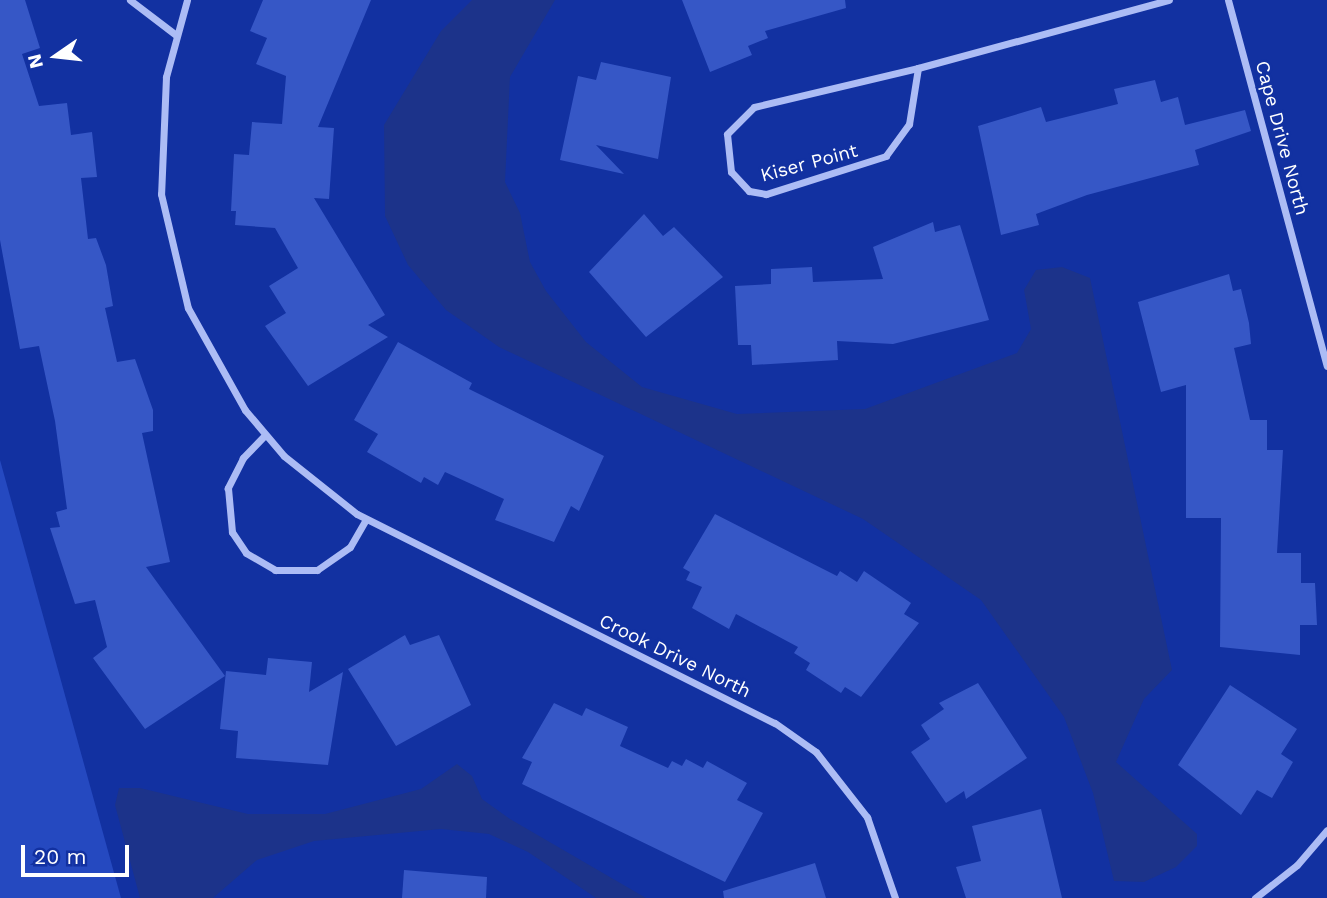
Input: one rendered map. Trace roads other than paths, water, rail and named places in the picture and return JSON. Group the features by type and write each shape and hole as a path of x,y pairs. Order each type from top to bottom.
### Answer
{"street":[{"path":"130,0 176,35"},
{"name":"Crook Drive North","path":"187,0 176,35 158,161 166,227 194,324 265,435 366,519 788,732 838,776 867,817 895,898"},
{"name":"Kiser Point","path":"918,68 909,124 886,156 766,194 749,191 730,172 727,134 754,107 918,68 1169,0"},
{"name":"Cape Drive North","path":"1228,0 1327,366"},
{"path":"265,435 243,458 228,488 232,532 246,553 275,570 317,570 350,547 366,519"},
{"path":"1255,898 1297,865 1327,830"}]}
